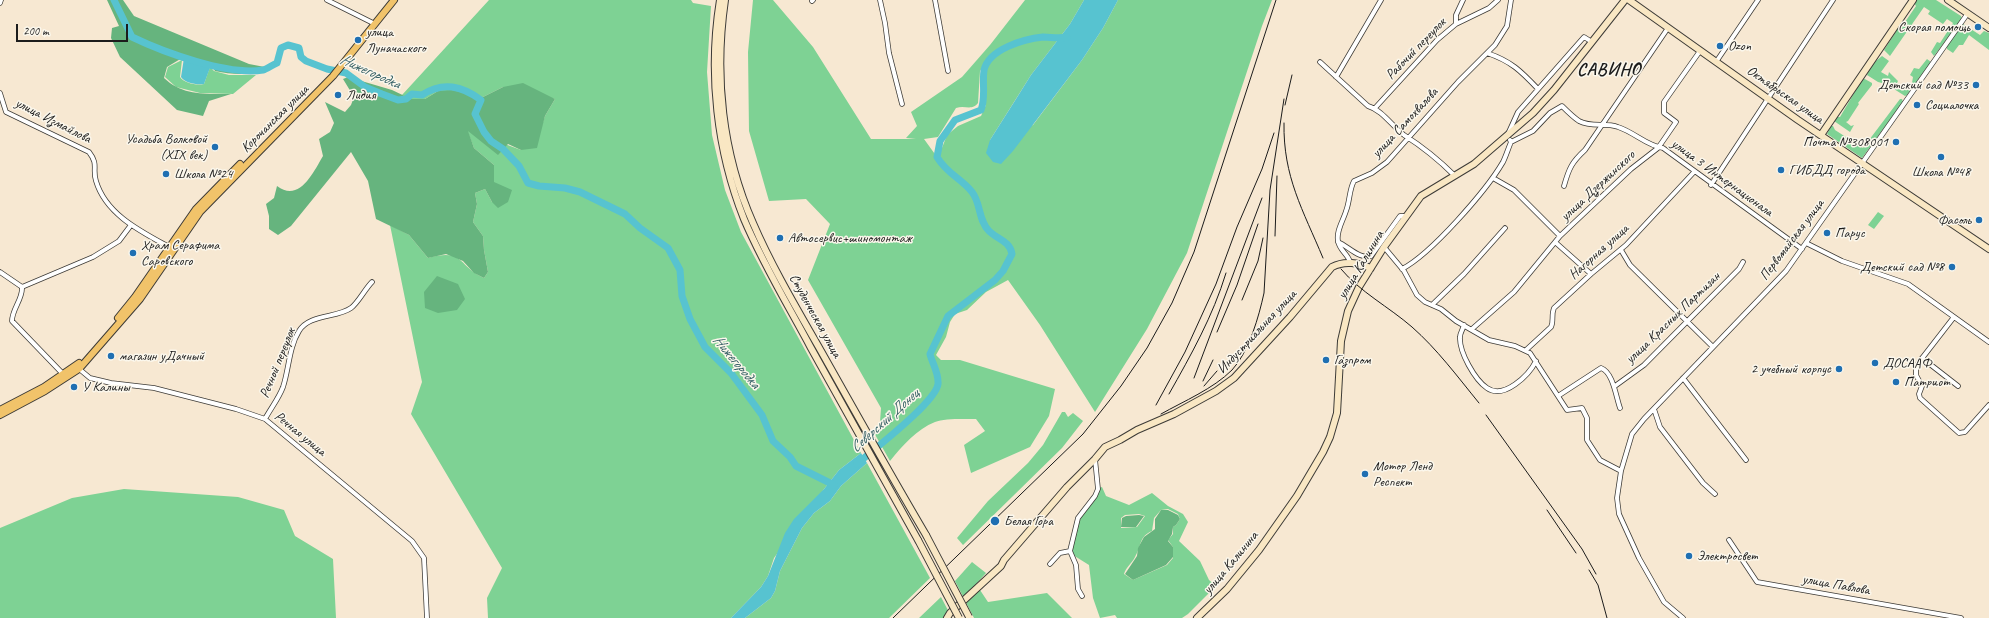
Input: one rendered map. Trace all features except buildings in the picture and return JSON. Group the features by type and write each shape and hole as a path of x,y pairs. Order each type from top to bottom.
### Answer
{"main road":[{"name":"Корочанская улица","path":"374,23 390,0"},
{"name":"Корочанская улица","path":"0,415 77,368 135,298 172,249 200,204 332,75 394,0"},
{"name":"Студенческая улица","path":"720,0 714,76 725,158 744,219 766,264 918,540 959,618"},
{"name":"Студенческая улица","path":"725,0 720,60 722,95 730,158 752,222 769,256 887,469 926,535 970,618"},
{"name":"улица Калинина","path":"1197,618 1227,589 1259,550 1297,496 1325,447 1337,413 1339,392 1339,359 1343,326 1354,297 1384,247 1421,196 1474,164 1509,139 1545,100 1625,0"},
{"name":"Октябрьская улица","path":"1629,0 1768,99 1989,249"},
{"path":"1821,135 1913,0"},
{"path":"1948,0 1989,28"},
{"path":"1350,262 1371,268"},
{"name":"Индустриальная улица","path":"947,618 950,613 1001,566 1004,560 1067,487 1096,459 1105,447 1137,430 1174,414 1216,391 1228,382 1244,368 1332,267 1338,264 1350,262"},
{"name":"Корочанская улица","path":"0,410 65,376"}],"street":[{"path":"327,0 338,7 374,23"},
{"path":"880,0 886,23 889,53 902,104"},
{"path":"935,0 948,71"},
{"path":"1336,77 1381,0"},
{"name":"Рабочий переулок","path":"1375,108 1437,40 1456,24 1456,15 1463,0"},
{"path":"1456,24 1489,8 1498,0"},
{"name":"улица Самохвалова","path":"1338,242 1337,233 1347,210 1354,181 1372,173 1387,162 1410,138 1458,82 1487,53 1507,26 1511,0"},
{"path":"1716,62 1758,0"},
{"path":"1711,184 1833,0"},
{"name":"Первомайская улица","path":"1683,618 1664,602 1639,558 1619,514 1617,498 1621,471 1632,434 1683,378 1786,271 1968,13"},
{"path":"1564,186 1570,167 1585,150 1600,125 1668,28"},
{"path":"1402,269 1411,264 1445,233 1492,178 1503,161 1509,139 1510,126 1518,112 1584,37 1592,42"},
{"name":"улица Дзержинского","path":"1472,329 1514,292 1560,236 1631,169 1658,148 1676,122 1664,113 1664,102 1700,51"},
{"path":"1487,53 1505,60 1518,69 1538,89"},
{"path":"1320,62 1368,106 1375,108 1434,156 1455,176"},
{"name":"улица Измайлова","path":"0,93 6,112 89,152 95,159 95,181 104,198 115,213 131,225 172,249"},
{"name":"улица 3 Интернационала","path":"1509,139 1533,131 1550,113 1562,106 1578,120 1591,126 1608,124 1624,129 1658,148 1663,148 1802,249"},
{"path":"0,113 6,112"},
{"name":"Нагорная улица","path":"1526,350 1551,327 1553,323 1552,313 1554,308 1591,274 1621,250 1694,172"},
{"path":"1492,178 1514,190 1560,236"},
{"path":"1338,242 1360,255 1368,257 1371,256 1400,216 1406,216"},
{"path":"22,287 93,257 119,241 131,225"},
{"path":"1433,304 1464,274 1505,228"},
{"path":"1338,242 1349,257 1350,262"},
{"path":"1556,242 1591,274"},
{"path":"1806,243 1842,261 1908,284 1989,342"},
{"path":"1384,247 1402,269 1417,295 1425,302 1433,304 1464,325 1490,340 1526,350 1536,361 1567,410 1582,408 1587,418 1587,440 1600,460 1621,471"},
{"path":"1621,250 1630,265 1713,348"},
{"name":"улица Красных Партизан","path":"1615,386 1644,365 1739,269 1743,262"},
{"path":"0,272 22,287"},
{"name":"Речной переулок","path":"265,419 283,388 291,352 300,330 314,320 350,309 356,303 363,291 372,282"},
{"path":"22,287 23,292 12,312 12,321 65,376"},
{"path":"1954,317 1922,358 1915,371 1922,383 1919,394 1920,398 1959,433 1965,432 1989,405"},
{"path":"1464,325 1460,337 1465,361 1487,389 1498,391 1516,385 1533,368 1536,361"},
{"path":"1922,358 1958,386"},
{"name":"Речная улица","path":"77,368 90,378 111,383 154,388 236,409 265,419 412,540 424,558 427,618"},
{"path":"1558,396 1601,368 1605,369 1615,386 1614,392 1620,408"},
{"path":"1683,378 1746,460"},
{"path":"1654,409 1660,427 1703,482 1716,494"},
{"path":"1082,596 1078,589 1076,565 1070,551 1078,518 1095,496 1098,489 1096,459"},
{"name":"улица Павлова","path":"1729,540 1756,582 1961,618"},
{"path":"1050,564 1060,553 1070,551"}],"green space":[{"path":"107,0 113,0 131,37 146,45 182,58 167,67 164,78 171,84 195,93 231,94 209,101 203,116 177,110 120,57 111,38 112,28 119,26"},
{"path":"115,0 123,0 134,16 249,64 270,68 250,74 215,71 211,64 147,44 138,40 129,33"},
{"path":"489,0 691,0 693,3 711,6 707,72 712,135 725,190 741,232 861,453 839,470 824,489 774,558 768,576 761,587 731,618 488,618 487,598 502,568 411,414 422,382 390,225 409,235 428,258 440,255 449,255 460,260 475,273 484,278 488,272 483,236 473,222 477,204 475,193 485,189 492,202 494,165 474,148 467,130 521,150 540,131 545,116 555,99 503,87 483,97 438,91 425,99 411,99 402,95"},
{"path":"753,0 773,0 813,47 871,139 916,139 906,138 917,126 911,112 962,77 990,45 1025,0 1084,0 1070,24 1031,75 990,140 1033,125 1082,60 1103,28 1118,0 1272,0 1187,253 1147,329 1095,412 1040,325 1008,280 986,292 967,310 955,314 950,322 946,337 936,355 941,360 960,360 1055,389 1049,416 1030,447 971,473 964,445 985,431 976,419 944,420 928,425 910,438 890,461 873,431 880,422 881,408 808,280 830,224 806,199 769,201 749,131 748,52","holes":["992,54 986,73 986,105 981,116 958,126 947,135 940,153 940,157 946,165 937,157 924,139 938,137 956,108 973,107 978,103 980,71"]},
{"path":"1915,0 1936,0 1961,16 1962,19 1934,56 1931,52 1937,42 1940,43 1953,23 1947,19 1943,24 1928,14 1930,11 1924,7 1890,56 1884,50 1902,22 1905,22 1916,6 1914,3"},
{"path":"1963,24 1980,35 1984,31 1989,33 1989,50 1969,35 1963,45 1959,45 1953,53 1947,49 1947,46"},
{"path":"1882,56 1889,61 1881,72 1888,76 1889,72 1898,81 1897,83 1906,88 1912,83 1913,77 1910,75 1914,68 1919,69 1927,59 1931,62 1905,96 1886,84 1878,82 1867,75 1871,65"},
{"path":"182,60 180,77 184,81 194,84 204,84 210,67 214,71 229,75 256,75 233,94 200,93 176,87 165,77 168,67"},
{"path":"348,77 392,90 411,99 425,99 438,91 451,90 483,97 503,87 523,83 555,99 545,116 537,148 521,150 508,144 498,155 468,131 474,148 494,165 494,182 512,190 508,202 498,208 492,202 485,189 475,193 477,204 473,222 483,236 488,272 484,278 474,273 463,261 446,254 428,258 409,235 376,219 368,181 351,152 291,226 278,235 269,229 269,216 266,204 274,198 277,186 285,190 292,191 299,188 310,177 323,156 319,139 330,132 334,123 325,102 345,112 351,105 354,97 343,79"},
{"path":"1863,78 1872,83 1872,85 1846,122 1851,126 1854,125 1850,132 1834,121 1836,117 1840,117"},
{"path":"1900,99 1902,99 1903,102 1862,158 1827,134 1831,126 1833,126 1835,130 1863,148"},
{"path":"1878,212 1884,216 1874,229 1868,225"},
{"path":"437,276 458,284 465,299 457,310 438,313 425,308 424,292"},
{"path":"1062,412 1065,412 1068,417 1073,413 1083,421 1062,448 963,545 957,538 988,501 1028,463 1043,445"},
{"path":"867,463 930,578 889,618 745,618 771,598 775,591 780,571 802,528 814,513 830,501 841,486"},
{"path":"1102,487 1106,496 1129,505 1152,493 1168,506 1183,514 1188,522 1179,541 1200,561 1209,580 1216,586 1188,614 1182,618 1117,618 1115,615 1100,618 1093,598 1089,565 1073,555 1071,550 1079,518 1099,488","holes":["1168,509 1178,514 1180,519 1173,527 1173,534 1168,540 1173,547 1173,558 1167,565 1133,580 1124,574 1135,557 1142,539 1152,531 1154,518 1161,510","1139,514 1145,516 1137,527 1121,528 1121,518 1125,515"]},
{"path":"124,489 238,497 284,510 295,536 333,559 336,618 0,618 0,528 72,498"},
{"path":"1161,510 1168,510 1178,515 1180,519 1173,527 1172,534 1168,541 1173,547 1173,557 1166,565 1133,580 1125,574 1137,556 1138,548 1144,537 1155,529 1155,519"},
{"path":"1126,516 1144,516 1136,527 1121,527 1122,518"},
{"path":"972,562 986,573 976,584 988,602 1047,593 1072,618 974,618 955,581"},
{"path":"941,597 952,618 919,618"}],"water":[{"path":"1084,0 1118,0 1103,28 1082,60 1013,151 1001,164 993,162 986,153 990,140 1031,75 1070,24"},
{"path":"184,58 211,65 204,84 191,83 185,81 181,77"},
{"path":"861,453 867,463 841,486 830,501 814,513 802,528 780,571 775,591 771,598 745,618 731,618 761,587 768,576 785,533 794,519 824,489 839,470"}],"waterway":[{"name":"Нижегородка","path":"114,0 132,37 178,56 214,66 249,71 263,70 277,63 281,48 288,45 299,48 301,57 306,61 327,69 346,73 365,87 398,100 406,99 412,94 422,95 437,88 445,87 460,89 474,95 481,100 475,114 484,132 491,141 503,149 519,166 528,183 539,186 565,188 580,192 625,214 640,228 668,248 680,270 682,296 690,319 705,347 731,373 762,415 773,441 790,457 796,466 834,485"},
{"name":"Северский Донец","path":"857,464 916,414 935,392 938,380 930,354 948,316 995,280 1003,271 1012,254 1009,246 985,227 977,201 972,192 945,168 937,157 940,141 955,120 981,110 983,101 984,70 987,63 993,56 1008,46 1026,40 1043,37 1067,37"}],"railway":[{"path":"893,618 1083,434 1121,386 1147,348 1172,303 1194,252 1276,0"},
{"path":"1285,105 1292,75"},
{"path":"1161,414 1207,389 1224,377 1238,362 1248,344 1264,293 1270,190 1284,99"},
{"path":"1284,123 1287,160 1291,177 1296,193 1323,258"},
{"path":"1156,405 1185,352 1216,284 1237,227 1262,169 1274,133"},
{"path":"1275,236 1277,176"},
{"path":"1194,378 1262,198"},
{"path":"1217,332 1237,285 1258,224"},
{"path":"1242,300 1258,261 1263,238"},
{"path":"1341,269 1357,285 1421,335 1447,363 1479,403"},
{"path":"1169,394 1208,320 1226,273"},
{"path":"1203,381 1213,360"},
{"path":"1204,386 1217,371"},
{"path":"1486,415 1582,549 1596,574"},
{"path":"1547,510 1576,553"},
{"path":"1589,570 1598,585 1607,618"}],"place":[{"name":"Скорая помощь","path":"1978,27"},
{"name":"улица Луначаского","path":"358,40"},
{"name":"Ozon","path":"1720,46"},
{"name":"Детский сад №33","path":"1976,85"},
{"name":"Лидия","path":"338,95"},
{"name":"Социалочка","path":"1917,105"},
{"name":"Почта №308001","path":"1896,142"},
{"name":"Усадьба Волковой (XIX век)","path":"215,147"},
{"name":"Школа №48","path":"1941,157"},
{"name":"ГИБДД города","path":"1781,170"},
{"name":"Школа №24","path":"166,174"},
{"name":"Фасоль","path":"1979,220"},
{"name":"Парус","path":"1827,233"},
{"name":"Автосервис+шиномонтаж","path":"780,238"},
{"name":"Храм Серафима Саровского","path":"133,253"},
{"name":"Детский сад №8","path":"1952,267"},
{"name":"магазин уДачный","path":"111,356"},
{"name":"Газпром","path":"1326,360"},
{"name":"ДОСААФ","path":"1875,363"},
{"name":"2 учебный корпус","path":"1839,369"},
{"name":"Патриот","path":"1896,382"},
{"name":"У Калины","path":"74,387"},
{"name":"Мотор Ленд Респект","path":"1365,474"},
{"name":"Белая Гора","path":"995,521"},
{"name":"Электросвет","path":"1689,556"}],"district":[{"name":"САВИНО","path":"1609,70"}]}
